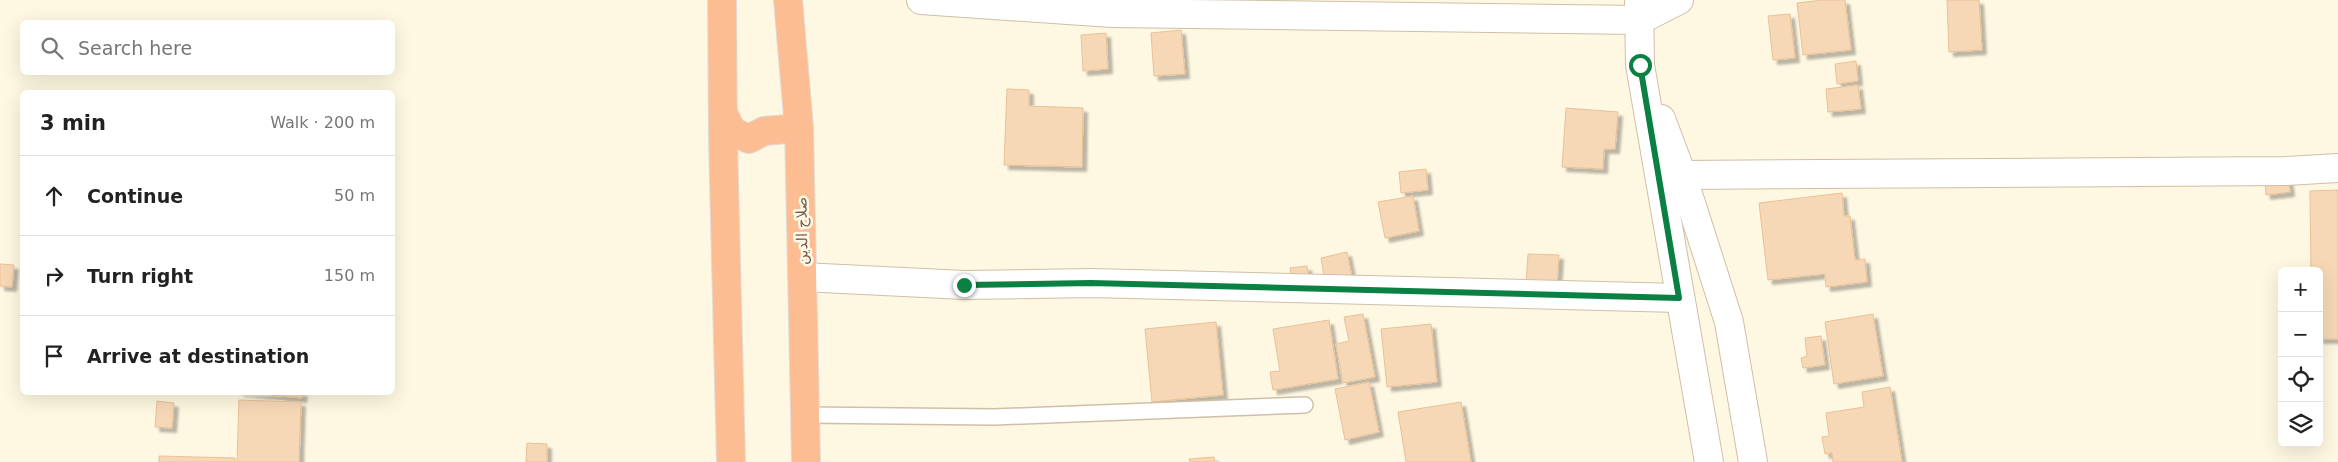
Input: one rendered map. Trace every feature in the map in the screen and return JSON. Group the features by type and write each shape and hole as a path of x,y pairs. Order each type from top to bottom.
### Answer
{"highway":[{"path":"722,0 731,462"},
{"name":"صلاح الدين","path":"788,0 800,128 806,462"},
{"path":"724,115 732,130 749,139 764,131 800,128"}],"street":[{"path":"921,0 1112,13 1639,10 1679,0"},
{"path":"1639,10 1640,65 1679,298 1710,462"},
{"path":"1640,65 1682,175 1729,322 1753,462"},
{"path":"1682,175 2286,171 2338,168"},
{"path":"802,277 964,285 1091,283 1679,298"}],"lane":[{"path":"805,414 994,418 1305,404"}],"building":[{"path":"1845,0 1851,50 1803,55 1797,3"},
{"path":"1947,0 1979,0 1982,50 1949,52"},
{"path":"1790,14 1795,58 1773,60 1768,16"},
{"path":"1181,30 1185,74 1154,76 1151,33"},
{"path":"1106,33 1108,69 1083,71 1081,35"},
{"path":"1856,61 1858,81 1837,84 1835,64"},
{"path":"1858,85 1861,109 1828,112 1826,89"},
{"path":"1007,89 1029,90 1029,106 1083,108 1082,167 1004,165"},
{"path":"1566,108 1618,112 1615,149 1604,149 1603,169 1562,167"},
{"path":"1426,169 1428,190 1401,193 1399,172"},
{"path":"2288,175 2290,192 2266,195 2265,178"},
{"path":"2338,190 2338,339 2323,339 2323,267 2311,267 2310,191"},
{"path":"1842,193 1844,216 1850,216 1855,260 1865,259 1867,282 1826,287 1825,274 1768,280 1759,203"},
{"path":"1413,196 1419,231 1385,238 1378,202"},
{"path":"1347,252 1352,277 1325,282 1321,258"},
{"path":"1528,254 1559,255 1557,286 1526,285"},
{"path":"0,264 14,265 12,287 0,286"},
{"path":"1307,266 1309,281 1293,284 1290,268"},
{"path":"1363,314 1375,377 1343,383 1336,344 1349,341 1344,317"},
{"path":"1873,314 1883,376 1834,384 1825,322"},
{"path":"1329,320 1338,379 1273,390 1270,372 1280,371 1273,329"},
{"path":"1216,322 1223,395 1152,402 1145,329"},
{"path":"1431,324 1437,382 1387,387 1381,329"},
{"path":"1821,336 1825,365 1803,368 1801,358 1807,356 1805,338"},
{"path":"1369,382 1379,432 1345,440 1335,389"},
{"path":"1890,387 1902,462 1833,462 1832,453 1825,454 1822,437 1829,436 1826,413 1864,407 1862,392"},
{"path":"270,395 302,395 302,398"},
{"path":"239,400 301,402 299,462 237,462"},
{"path":"157,401 174,403 172,428 155,427"},
{"path":"1461,402 1471,462 1406,462 1398,412"},
{"path":"527,443 547,444 547,462 526,462"},
{"path":"159,456 235,458 235,462 159,462"},
{"path":"1214,457 1215,462 1190,462 1189,459"}],"route":[{"path":"964,285 1091,283 1679,298 1640,65"}]}
